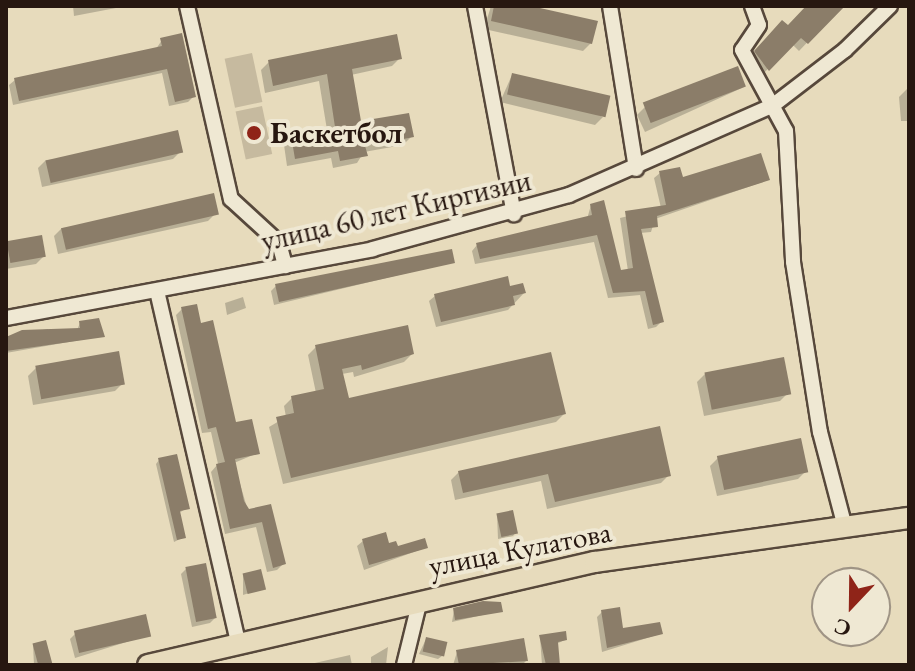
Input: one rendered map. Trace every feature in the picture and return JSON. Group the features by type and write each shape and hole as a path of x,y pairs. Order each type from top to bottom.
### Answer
{"highway":[{"name":"улица Кулатова","path":"148,665 595,562 909,518"}],"street":[{"path":"187,6 231,199 279,243 285,266"},
{"path":"475,6 514,214"},
{"path":"610,6 636,169"},
{"path":"752,6 759,25 742,50 786,131 793,262 820,432 845,527"},
{"name":"улица 60 лет Киргизии","path":"6,318 285,266 514,214 636,169 772,106 845,50 890,6"},
{"path":"157,291 238,643"},
{"path":"404,665 420,600"}],"shaded area":[{"name":"Баскетбол","path":"252,53 262,102 235,108 225,59"},
{"name":"Баскетбол","path":"262,106 272,154 246,160 236,112"}],"building":[{"path":"494,6 531,6 598,21 592,44 491,21"},
{"path":"806,6 845,6 808,44 801,38 769,71 754,51 782,20 788,25"},
{"path":"182,33 196,97 175,102 167,69 19,101 14,78 162,46 160,38"},
{"path":"397,34 402,59 352,69 361,121 409,113 414,137 365,146 368,156 340,161 338,151 295,159 291,135 335,127 327,74 273,86 268,60"},
{"path":"738,66 746,87 651,123 643,103"},
{"path":"512,73 610,96 605,117 507,94"},
{"path":"178,130 183,152 51,183 45,161"},
{"path":"761,153 770,180 657,216 658,227 641,229 664,322 653,325 645,291 613,293 597,235 480,259 476,243 592,215 590,204 604,200 621,270 633,268 625,211 666,205 659,171 680,167 683,177"},
{"path":"214,193 219,214 66,250 61,228"},
{"path":"42,235 46,257 10,263 7,241"},
{"path":"452,249 455,263 279,302 275,284"},
{"path":"508,276 510,286 523,283 526,293 513,296 515,305 441,322 434,294"},
{"path":"197,304 201,323 213,320 236,422 252,419 260,454 235,459 244,501 249,509 271,504 286,564 273,568 262,522 230,529 216,464 225,462 216,427 208,429 181,307"},
{"path":"99,318 105,337 6,351 6,337 22,330 80,328 79,321"},
{"path":"408,325 414,354 362,370 361,365 342,369 349,398 551,352 566,414 291,478 276,417 294,413 291,396 324,389 315,345"},
{"path":"119,351 125,384 41,399 35,366"},
{"path":"784,357 791,394 712,410 704,372"},
{"path":"660,426 671,476 555,502 548,474 463,493 458,471"},
{"path":"801,438 808,472 724,490 717,456"},
{"path":"177,454 190,509 180,511 186,538 177,540 158,458"},
{"path":"513,510 518,533 501,537 496,514"},
{"path":"386,532 389,543 396,541 398,546 425,538 428,548 369,565 362,539"},
{"path":"206,563 217,618 196,622 185,567"},
{"path":"261,569 266,589 248,594 243,574"},
{"path":"483,601 501,602 503,612 455,620 453,608"},
{"path":"620,607 623,628 660,622 663,634 607,648 601,610"},
{"path":"146,614 151,636 79,653 74,631"},
{"path":"566,631 567,640 558,642 560,665 546,665 539,635"},
{"path":"426,637 447,642 444,657 423,652"},
{"path":"524,638 528,661 459,665 456,650"},
{"path":"46,640 52,663 38,665 32,644"}],"place":[{"name":"Баскетбол","path":"254,133"}]}
